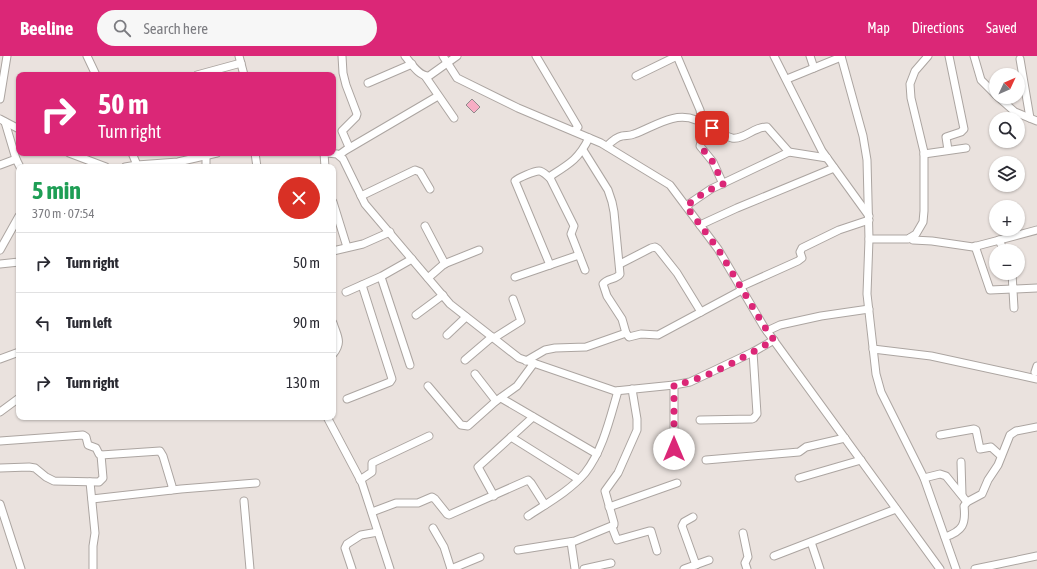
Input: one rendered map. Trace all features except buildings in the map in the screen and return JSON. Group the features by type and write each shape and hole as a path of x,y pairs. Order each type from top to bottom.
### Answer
{"street":[{"path":"0,99 7,56"},
{"path":"87,56 95,72"},
{"path":"342,56 343,73 356,114 356,117 342,131 350,147"},
{"path":"405,56 421,74 425,76 454,118"},
{"path":"425,76 429,76 445,59 457,56"},
{"path":"536,56 578,127 574,131"},
{"path":"636,76 677,56 700,110 700,122"},
{"path":"774,56 787,79 822,151 869,218"},
{"path":"810,56 814,68"},
{"path":"910,238 916,234 920,228 924,211 924,154 910,84 915,71 928,56"},
{"path":"948,150 946,137 961,132 964,129 949,56"},
{"path":"974,56 981,80 989,88"},
{"path":"787,79 841,57 863,136 867,160 869,218 867,294 876,374 881,392 924,478 956,569"},
{"path":"445,59 457,78 518,108 607,146 670,185 718,249 767,331 940,569"},
{"path":"1020,59 1033,120"},
{"path":"206,72 240,60 243,72"},
{"path":"368,83 412,64"},
{"path":"339,156 350,147 438,96"},
{"path":"1006,104 1015,112 1033,120"},
{"path":"607,146 620,136 632,135 674,118 687,117 731,138 761,127 767,127 789,152"},
{"path":"3,121 16,128"},
{"path":"3,121 18,164"},
{"path":"712,128 701,142 700,146 713,162 723,184"},
{"path":"550,178 552,175 572,162 583,150 589,138"},
{"path":"924,154 966,148"},
{"path":"583,150 608,190 612,202 620,274 619,276 606,281 603,284 607,296 622,319 626,333 629,337 641,334 658,335 741,288 798,261 802,258 800,252 802,248 839,230 869,218"},
{"path":"686,206 705,192 789,152 827,158"},
{"path":"336,155 343,159 368,207 450,304 519,358 526,361 618,391 674,385 694,381 774,340"},
{"path":"76,156 96,163"},
{"path":"151,164 178,162 206,156 206,164"},
{"path":"0,165 16,159"},
{"path":"700,225 736,208 834,168"},
{"path":"361,196 415,170 420,172 430,189"},
{"path":"550,265 515,182 518,178 539,171 543,172 550,178 574,226 571,234 585,270"},
{"path":"336,212 347,248"},
{"path":"0,250 16,221"},
{"path":"425,226 445,264"},
{"path":"869,239 910,238 913,240 932,241 969,247 1037,230"},
{"path":"336,250 367,242 390,232"},
{"path":"999,240 1001,244"},
{"path":"975,246 990,290 1037,288"},
{"path":"620,264 655,247 677,273 701,312"},
{"path":"428,278 441,266 479,250"},
{"path":"515,277 579,255"},
{"path":"346,292 381,277 412,258"},
{"path":"0,264 16,262"},
{"path":"381,277 410,364"},
{"path":"1012,280 1014,308"},
{"path":"347,399 390,382 392,379 362,285"},
{"path":"416,315 443,295"},
{"path":"465,360 493,338 521,321 512,299"},
{"path":"767,331 780,325 821,316 869,309"},
{"path":"447,335 466,316"},
{"path":"336,333 339,343 336,350"},
{"path":"526,361 545,350 555,348 586,347 626,333"},
{"path":"873,349 1036,372"},
{"path":"700,420 752,420 754,418 757,414 753,352"},
{"path":"0,359 16,353"},
{"path":"428,386 461,425 465,426 471,424 499,399 517,386 534,363"},
{"path":"474,374 499,399 597,454"},
{"path":"674,385 674,449"},
{"path":"632,389 637,419 637,430 618,473 605,492 614,523 612,527 617,540 651,531 657,551"},
{"path":"528,516 545,505 578,479 590,466 597,454 607,428 618,391"},
{"path":"0,412 16,400"},
{"path":"494,496 478,466 533,417"},
{"path":"329,420 360,480 390,569"},
{"path":"944,537 955,533 964,524 964,506 967,502 982,494 1012,433 1037,427"},
{"path":"940,436 974,429 976,430 980,449 991,448 1001,456"},
{"path":"0,441 83,434 86,437 88,446 96,448 101,455 103,478 99,482 54,480 46,477 35,468 0,468"},
{"path":"360,480 372,472 372,463 429,436"},
{"path":"511,436 578,479"},
{"path":"706,460 799,452 806,448 845,438"},
{"path":"101,455 160,451 164,456 172,486 171,490"},
{"path":"799,478 861,460"},
{"path":"961,462 962,495"},
{"path":"924,478 943,474 967,502"},
{"path":"372,512 396,503 418,503 432,497 449,515 528,480 545,505"},
{"path":"90,482 95,533 93,546 93,569"},
{"path":"92,500 171,490 256,483"},
{"path":"609,507 677,483"},
{"path":"244,501 250,569"},
{"path":"0,504 21,569"},
{"path":"774,556 896,509"},
{"path":"693,517 684,522 682,526 696,565"},
{"path":"518,550 571,542 612,527"},
{"path":"433,528 444,547 451,569 480,557"},
{"path":"352,569 345,548 347,544 361,535 378,532"},
{"path":"743,533 748,557 745,562 747,569"},
{"path":"571,542 575,569"},
{"path":"811,542 820,569"},
{"path":"976,569 1037,556"},
{"path":"684,569 709,560"},
{"path":"587,569 611,563"}],"route":[{"path":"674,449 674,385 694,381 774,340 718,249 686,206 705,192 723,184 713,162 700,146 701,142 712,128"}]}
